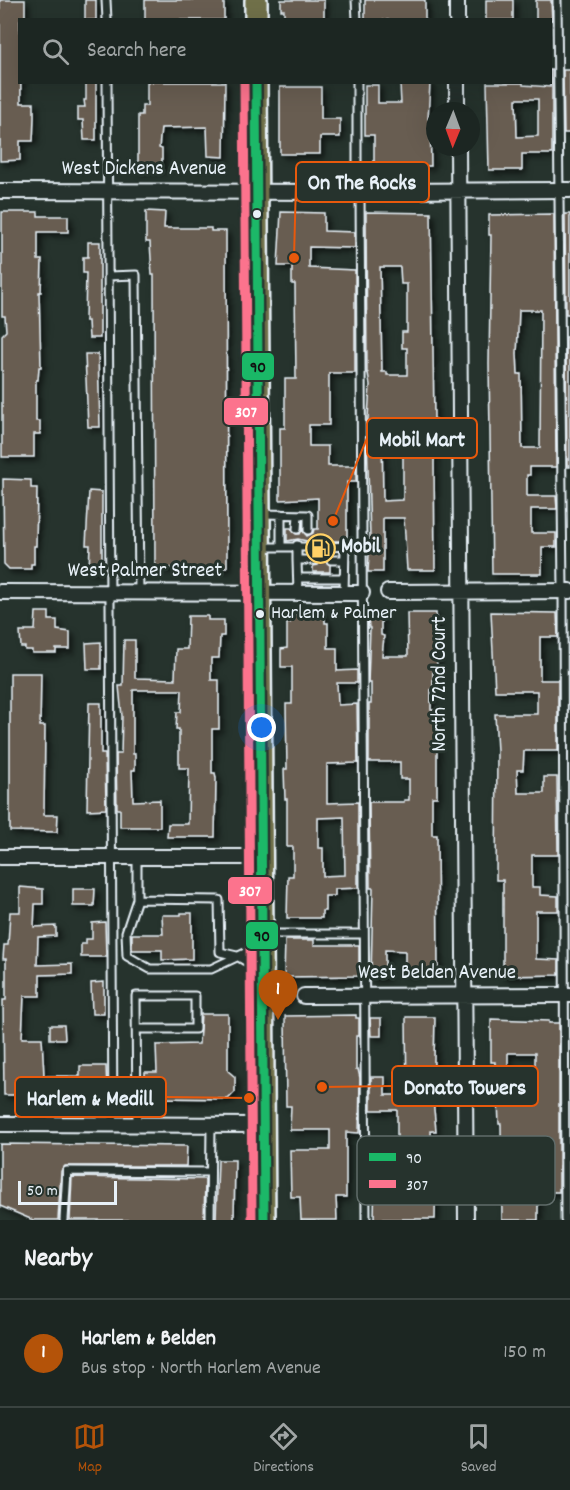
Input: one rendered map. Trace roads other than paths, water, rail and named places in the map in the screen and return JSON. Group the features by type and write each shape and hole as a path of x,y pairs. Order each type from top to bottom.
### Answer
{"main road":[{"path":"256,0 256,18"},
{"path":"256,84 264,1220"}],"street":[{"path":"457,0 457,18"},
{"path":"457,84 457,102"},
{"name":"North 72nd Court","path":"458,156 465,1136"},
{"path":"386,191 565,190"},
{"name":"West Dickens Avenue","path":"0,191 359,192"},
{"name":"West Palmer Street","path":"0,592 362,593"},
{"path":"388,592 566,592"},
{"path":"0,857 261,857"},
{"name":"West Belden Avenue","path":"304,996 567,995"},
{"path":"0,1124 263,1125"},
{"name":"North 72nd Court","path":"466,1205 466,1220"}],"lane":[{"path":"106,0 106,18"},
{"path":"357,0 357,18"},
{"path":"557,0 565,190 567,995 565,1220"},
{"path":"107,84 113,1125"},
{"path":"357,84 366,1136"},
{"path":"108,276 136,275 139,593"},
{"path":"259,514 308,515 308,530"},
{"path":"281,514 281,547"},
{"path":"297,529 298,515"},
{"path":"297,545 298,593"},
{"path":"259,547 308,546"},
{"path":"331,547 345,546 344,593"},
{"path":"297,560 315,560"},
{"path":"331,560 344,560"},
{"path":"297,578 344,578"},
{"path":"137,857 137,899 126,932 127,956 150,969 211,969 262,940 364,934"},
{"path":"137,899 219,900 220,952 237,956 262,971"},
{"path":"136,1029 195,1029 195,996 136,996 136,1029 138,1125"},
{"path":"210,1125 210,1220"},
{"path":"64,1220 67,1170 210,1172"},
{"path":"366,1205 366,1220"}],"place":[{"name":"On The Rocks","path":"294,258"},
{"name":"Mobil Mart","path":"333,521"},
{"name":"Mobil","path":"320,548"},
{"name":"Harlem & Palmer","path":"260,614"},
{"name":"Harlem & Belden","path":"278,1020"},
{"name":"Donato Towers","path":"322,1087"},
{"name":"Harlem & Medill","path":"249,1098"}]}
